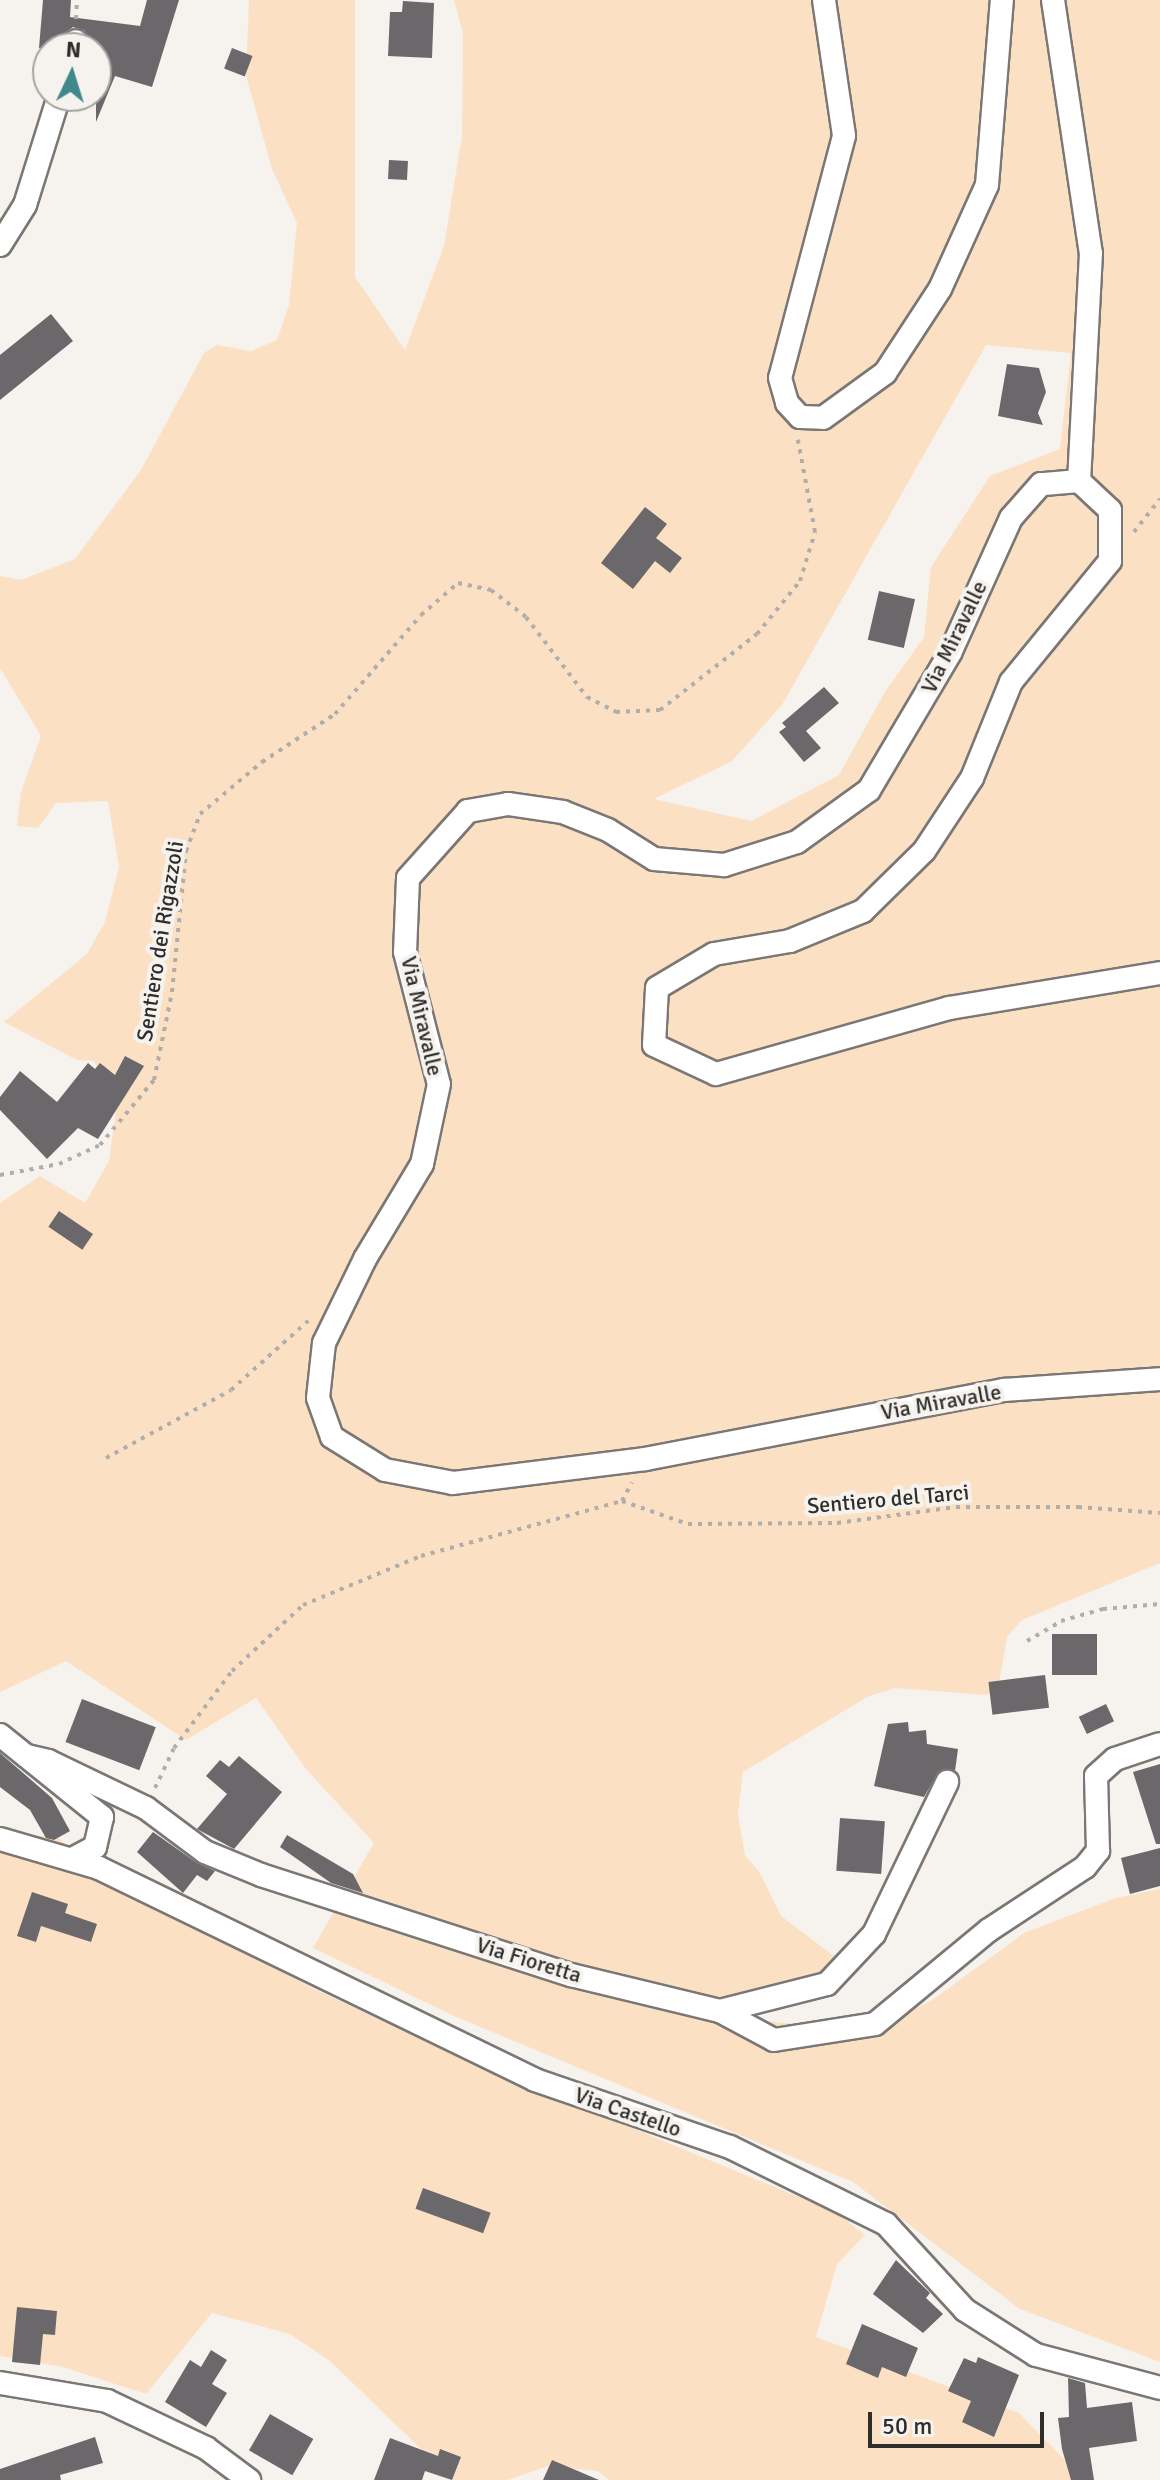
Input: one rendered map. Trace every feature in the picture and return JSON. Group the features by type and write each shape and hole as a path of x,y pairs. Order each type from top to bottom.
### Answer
{"street":[{"path":"824,0 844,136 780,378 787,403 800,417 823,418 885,373 940,289 987,185 1002,0"},
{"path":"1053,0 1091,253 1079,481 1110,510 1110,561 1011,682 972,778 924,851 863,911 790,941 714,954 657,988 654,1045 716,1074 949,1008 1160,973"},
{"path":"0,245 25,205 54,112"},
{"name":"Via Miravalle","path":"1079,481 1041,484 1011,518 950,653 869,790 797,842 724,865 654,859 608,830 563,812 508,804 468,811 408,878 405,952 439,1084 422,1164 365,1259 324,1343 318,1398 332,1437 385,1470 453,1483 645,1459 1004,1390 1160,1379"},
{"path":"0,1735 102,1817 95,1847 74,1858"},
{"path":"720,2011 774,2040 875,2024 989,1930 1085,1867 1098,1851 1096,1776 1115,1759 1160,1744"},
{"name":"Via Fioretta","path":"27,1756 48,1761 146,1808 205,1852 261,1875 571,1975 720,2011 827,1984 874,1934 947,1782"},
{"name":"Via Castello","path":"0,1839 74,1858 535,2080 730,2147 886,2224 965,2310 1036,2355 1160,2388"},
{"path":"0,2383 107,2401 206,2448 249,2480"}],"path":[{"name":"Sentiero dei Rigazzoli","path":"0,1175 59,1164 100,1145 154,1080 172,992 186,851 200,814 262,762 335,714 421,615 458,583 491,590 526,617 587,697 616,712 660,710 757,634 800,581 815,532 797,436 800,417"},
{"path":"106,1458 231,1390 313,1317"},
{"path":"146,1808 174,1748 232,1671 303,1605 421,1556 622,1501 645,1459"},
{"name":"Sentiero del Tarci","path":"622,1501 688,1524 837,1523 956,1507 1078,1507 1160,1513"},
{"path":"1027,1641 1061,1621 1103,1609 1160,1604"}],"shaded area":[{"path":"249,0 355,0 355,277 405,350 444,246 462,136 463,34 454,0 1160,0 1160,1563 1022,1620 1007,1637 999,1683 987,1695 895,1688 867,1697 743,1772 738,1814 745,1856 759,1871 781,1916 838,1959 835,1990 744,2019 870,2031 931,2001 1024,1933 1116,1898 1160,1889 1160,2362 1020,2309 853,2182 454,2016 313,1948 374,1843 306,1769 256,1698 186,1740 66,1661 0,1692 0,1203 40,1176 85,1203 109,1161 118,1097 93,1061 77,1060 4,1022 87,954 105,922 119,867 108,801 56,803 38,828 17,826 21,792 41,736 0,668 0,576 21,580 75,559 141,470 204,353 217,345 251,351 277,340 289,305 297,223 272,169 246,75","holes":["986,345 1071,353 1060,449 990,476 931,567 924,637 885,692 839,775 751,821 654,799 732,761 782,705"]},
{"path":"0,1835 56,1836 102,1874 310,1987 440,2048 837,2213 865,2235 837,2264 816,2337 1019,2413 1065,2460 1072,2480 609,2480 598,2471 548,2466 508,2480 453,2480 330,2361 290,2334 212,2313 146,2394 63,2367 0,2356"}],"building":[{"path":"43,0 71,0 70,17 140,26 147,0 179,0 152,87 115,76 112,83 112,32 85,32 73,27 66,32 40,32"},
{"path":"403,1 434,3 432,58 388,56 390,12 402,12"},
{"path":"232,48 253,56 245,76 224,69"},
{"path":"389,160 408,161 407,180 388,179"},
{"path":"51,314 73,341 0,400 0,355"},
{"path":"1007,364 1039,368 1046,392 1038,413 1043,425 998,416"},
{"path":"645,507 667,524 656,538 682,558 670,573 655,561 633,589 601,563"},
{"path":"879,591 915,599 904,648 868,640"},
{"path":"824,687 839,703 806,731 821,748 804,762 779,732 786,727 782,723"},
{"path":"125,1056 144,1066 98,1139 78,1128 47,1159 0,1110 0,1097 20,1071 57,1102 88,1063 95,1069 100,1063 115,1075"},
{"path":"59,1211 93,1234 82,1250 48,1227"},
{"path":"1052,1634 1097,1634 1097,1675 1052,1675"},
{"path":"1045,1675 1049,1708 992,1715 988,1682"},
{"path":"82,1699 156,1727 139,1770 66,1742"},
{"path":"1106,1704 1114,1721 1087,1734 1079,1717"},
{"path":"908,1722 909,1732 926,1730 927,1744 958,1749 955,1771 939,1771 924,1797 874,1786 888,1724"},
{"path":"0,1753 52,1798 70,1831 54,1840 46,1838 30,1810 0,1787"},
{"path":"239,1756 282,1792 234,1849 197,1829 227,1794 206,1776 220,1760 229,1767"},
{"path":"1160,1764 1160,1844 1156,1844 1133,1772"},
{"path":"840,1818 885,1821 881,1874 836,1871"},
{"path":"153,1832 197,1863 215,1871 207,1881 197,1875 183,1893 137,1852"},
{"path":"287,1835 353,1874 363,1893 331,1883 280,1847"},
{"path":"1160,1848 1160,1886 1130,1894 1121,1858"},
{"path":"32,1892 68,1904 65,1913 97,1924 91,1942 41,1926 36,1942 17,1936"},
{"path":"423,2188 491,2213 483,2233 415,2209"},
{"path":"896,2260 930,2293 926,2298 943,2314 923,2333 873,2294"},
{"path":"17,2307 57,2311 55,2335 43,2334 40,2365 12,2362"},
{"path":"862,2324 918,2348 906,2377 882,2367 878,2378 846,2364"},
{"path":"211,2350 227,2360 212,2384 227,2393 206,2427 165,2402 190,2360 201,2367"},
{"path":"978,2357 1019,2375 994,2437 962,2422 971,2401 948,2391 964,2358 976,2363"},
{"path":"1068,2378 1085,2383 1087,2408 1132,2402 1137,2441 1089,2448 1094,2480 1071,2480 1062,2449 1058,2418 1069,2417"},
{"path":"270,2414 313,2439 292,2475 249,2450"},
{"path":"95,2437 103,2463 60,2475 61,2480 0,2480 0,2469"},
{"path":"390,2438 438,2456 440,2449 461,2457 452,2480 425,2471 422,2480 374,2480"},
{"path":"552,2460 599,2480 543,2480"}]}
